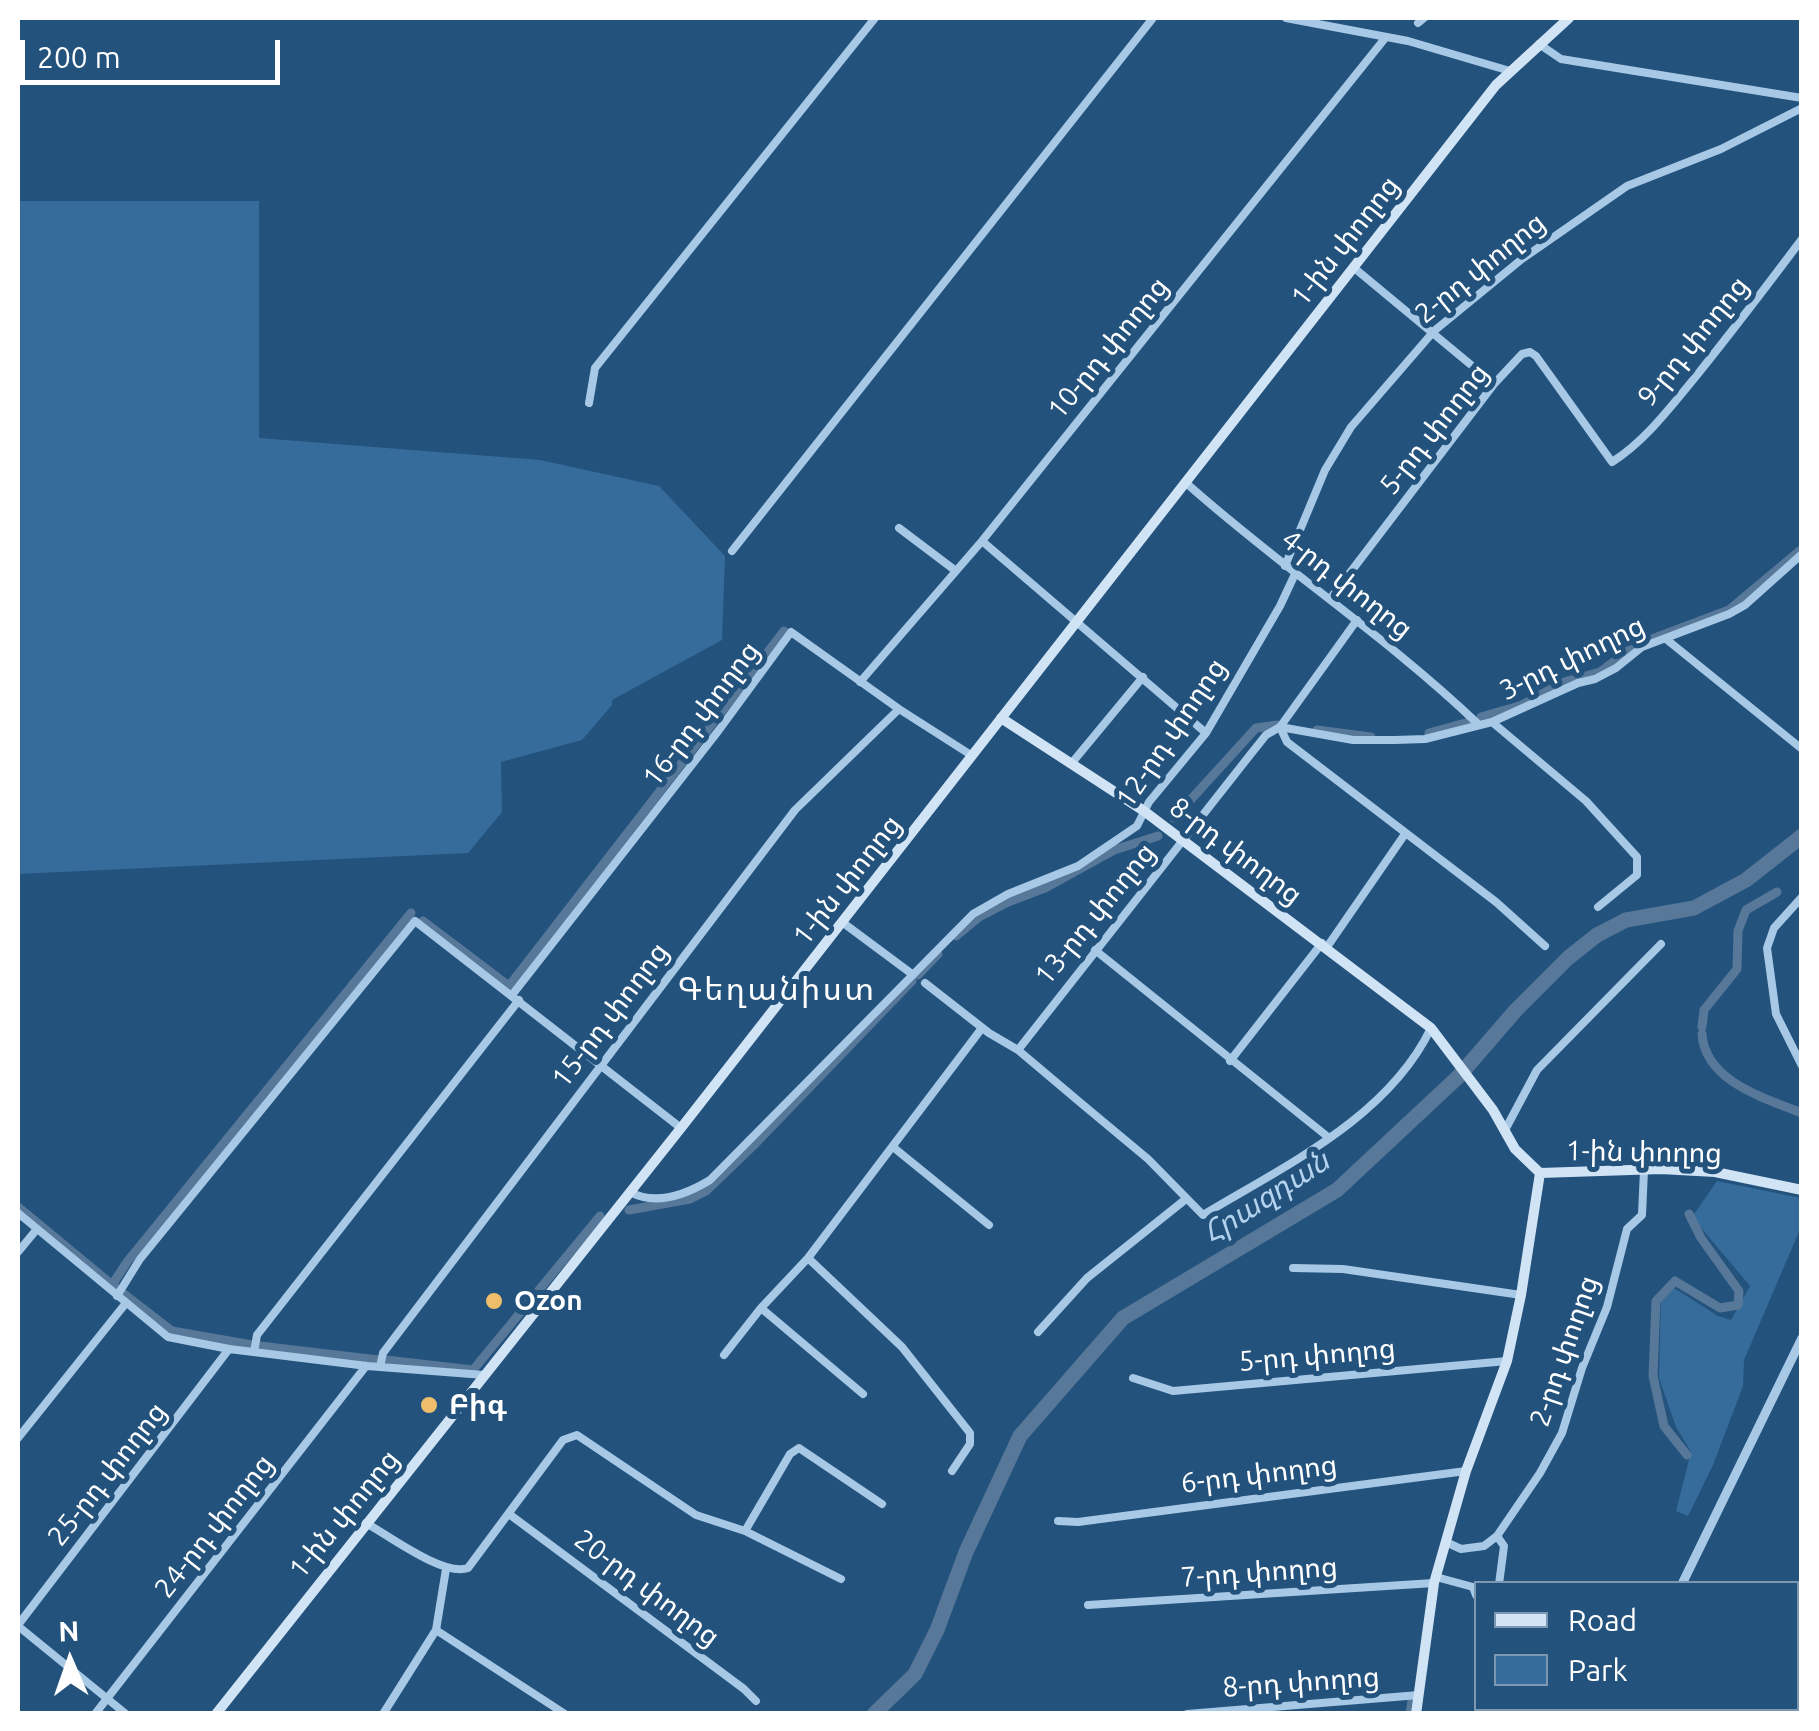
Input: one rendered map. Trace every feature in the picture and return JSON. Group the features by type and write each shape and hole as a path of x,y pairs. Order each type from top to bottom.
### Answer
{"main road":[{"name":"1-ին փողոց","path":"220,1709 1510,70 1568,18"},
{"name":"8-րդ փողոց","path":"1001,718 1144,811 1325,945 1433,1031 1493,1110"},
{"name":"1-ին փողոց","path":"1493,1110 1515,1150 1540,1173 1716,1172 1802,1190"},
{"path":"1416,1714 1435,1580 1466,1471 1507,1362 1540,1173"}],"street":[{"path":"589,404 595,368 875,18"},
{"path":"732,551 1153,18"},
{"path":"1286,18 1386,36 1510,70"},
{"name":"10-րդ փողոց","path":"860,682 982,541 1386,36"},
{"path":"1538,43 1561,60 1802,98"},
{"name":"2-րդ փողոց","path":"1285,566 1326,470 1352,426 1434,331 1522,259 1627,186 1721,149 1802,108"},
{"name":"9-րդ փողոց","path":"1612,462 1630,450 1676,401 1802,239"},
{"path":"1353,267 1494,384"},
{"name":"5-րդ փողոց","path":"1330,599 1494,384 1522,354 1530,352 1612,462"},
{"name":"4-րդ փողոց","path":"1185,482 1294,574 1429,677 1478,724"},
{"path":"899,528 956,571"},
{"path":"982,541 1206,733"},
{"name":"3-րդ փողոց","path":"1280,728 1353,740 1395,740 1425,739 1492,722 1595,679 1642,648 1745,605 1802,554"},
{"name":"12-րդ փողոց","path":"630,1192 655,1198 674,1196 710,1180 973,914 1008,894 1078,866 1137,826 1144,811 1206,733 1280,606 1294,574"},
{"name":"13-րդ փողոց","path":"1018,1050 1266,735 1280,728 1357,620"},
{"name":"16-րդ փողոց","path":"254,1352 258,1336 269,1320 791,632 971,755"},
{"path":"1666,638 1802,750"},
{"path":"1071,764 1144,677"},
{"name":"15-րդ փողոց","path":"380,1367 383,1353 795,810 899,709"},
{"path":"1492,722 1586,801 1637,856 1637,875 1598,907"},
{"path":"1280,728 1287,742 1496,902 1544,946"},
{"path":"1230,1061 1325,945 1405,834"},
{"path":"1802,897 1774,928 1767,948 1776,1014 1802,1066"},
{"path":"118,1296 140,1259 415,921 681,1128"},
{"path":"842,922 912,974"},
{"path":"1504,1130 1537,1070 1661,944"},
{"path":"1095,950 1328,1137"},
{"path":"925,983 982,1028 1018,1050 1148,1160 1203,1215 1328,1137 1394,1084 1433,1031"},
{"path":"724,1355 808,1258 982,1028"},
{"path":"892,1147 988,1224"},
{"name":"2-րդ փողոց","path":"1497,1536 1562,1433 1582,1368 1607,1307 1628,1229 1642,1214 1644,1170"},
{"path":"1038,1332 1087,1278 1186,1200"},
{"path":"18,1213 168,1337 229,1349 366,1366 484,1375"},
{"path":"18,1252 36,1229"},
{"path":"808,1258 902,1347 970,1432 970,1444 952,1472"},
{"path":"1293,1268 1343,1268 1521,1295"},
{"path":"18,1438 126,1303"},
{"path":"762,1308 863,1394"},
{"path":"1683,1581 1802,1338"},
{"name":"25-րդ փողոց","path":"18,1625 229,1349"},
{"name":"5-րդ փողոց","path":"1133,1378 1173,1391 1507,1362"},
{"name":"24-րդ փողոց","path":"95,1714 366,1366"},
{"path":"366,1523 446,1568 468,1568 569,1436 577,1436 696,1516 745,1531 841,1580"},
{"path":"745,1531 790,1454 800,1448 882,1504"},
{"name":"6-րդ փողոց","path":"1058,1521 1078,1522 1466,1471"},
{"name":"20-րդ փողոց","path":"509,1514 756,1701"},
{"path":"1448,1544 1461,1549 1484,1546 1497,1536 1504,1546 1499,1581"},
{"path":"383,1714 436,1630 446,1568"},
{"path":"1435,1580 1474,1590"},
{"name":"7-րդ փողոց","path":"1088,1606 1435,1580"},
{"path":"18,1625 126,1714"},
{"path":"436,1630 564,1714"},
{"name":"8-րդ փողոց","path":"1187,1714 1418,1695"},
{"path":"220,1709 234,1714"}],"green space":[{"path":"18,201 259,201 259,438 540,460 659,486 725,556 722,640 612,700 582,740 501,762 502,812 468,853 18,874"},
{"path":"1717,1181 1801,1198 1801,1227 1744,1360 1743,1386 1713,1465 1688,1516 1676,1511 1691,1452 1676,1427 1659,1378 1661,1300 1674,1288 1731,1320 1750,1286 1692,1217"}],"waterway":[{"path":"1481,717 1522,705 1564,682 1600,672 1636,645 1729,610 1802,549"},
{"path":"423,921 509,986 784,631"},
{"path":"1429,733 1469,722"},
{"path":"1174,818 1256,728 1277,725"},
{"path":"1317,730 1371,737"},
{"path":"956,936 979,917 1008,902 1045,888 1114,850 1158,836"},
{"name":"Հրազդան","path":"874,1714 915,1674 1020,1436 1123,1318 1337,1190 1458,1077 1516,1010 1597,935 1626,920 1694,908 1746,880 1802,836"},
{"path":"1702,1027 1704,1010 1737,969 1738,931 1746,910 1777,892"},
{"path":"112,1285 411,913"},
{"path":"918,975 938,954"},
{"path":"629,1210 690,1199 706,1191 912,981"},
{"path":"1702,1034 1706,1050 1725,1076 1754,1094 1802,1113"},
{"path":"18,1207 116,1288"},
{"path":"1687,1455 1664,1426 1653,1376 1656,1301 1675,1281 1720,1308 1738,1305 1739,1291 1701,1238 1689,1214"},
{"path":"386,1360 473,1370 600,1216"},
{"path":"124,1294 172,1331 252,1345"},
{"path":"260,1346 378,1360"},
{"path":"1410,1714 1412,1701"}],"place":[{"name":"Ozon","path":"494,1301"},
{"name":"Բիգ","path":"429,1405"}],"district":[{"name":"Գեղանիստ","path":"777,989"}]}
